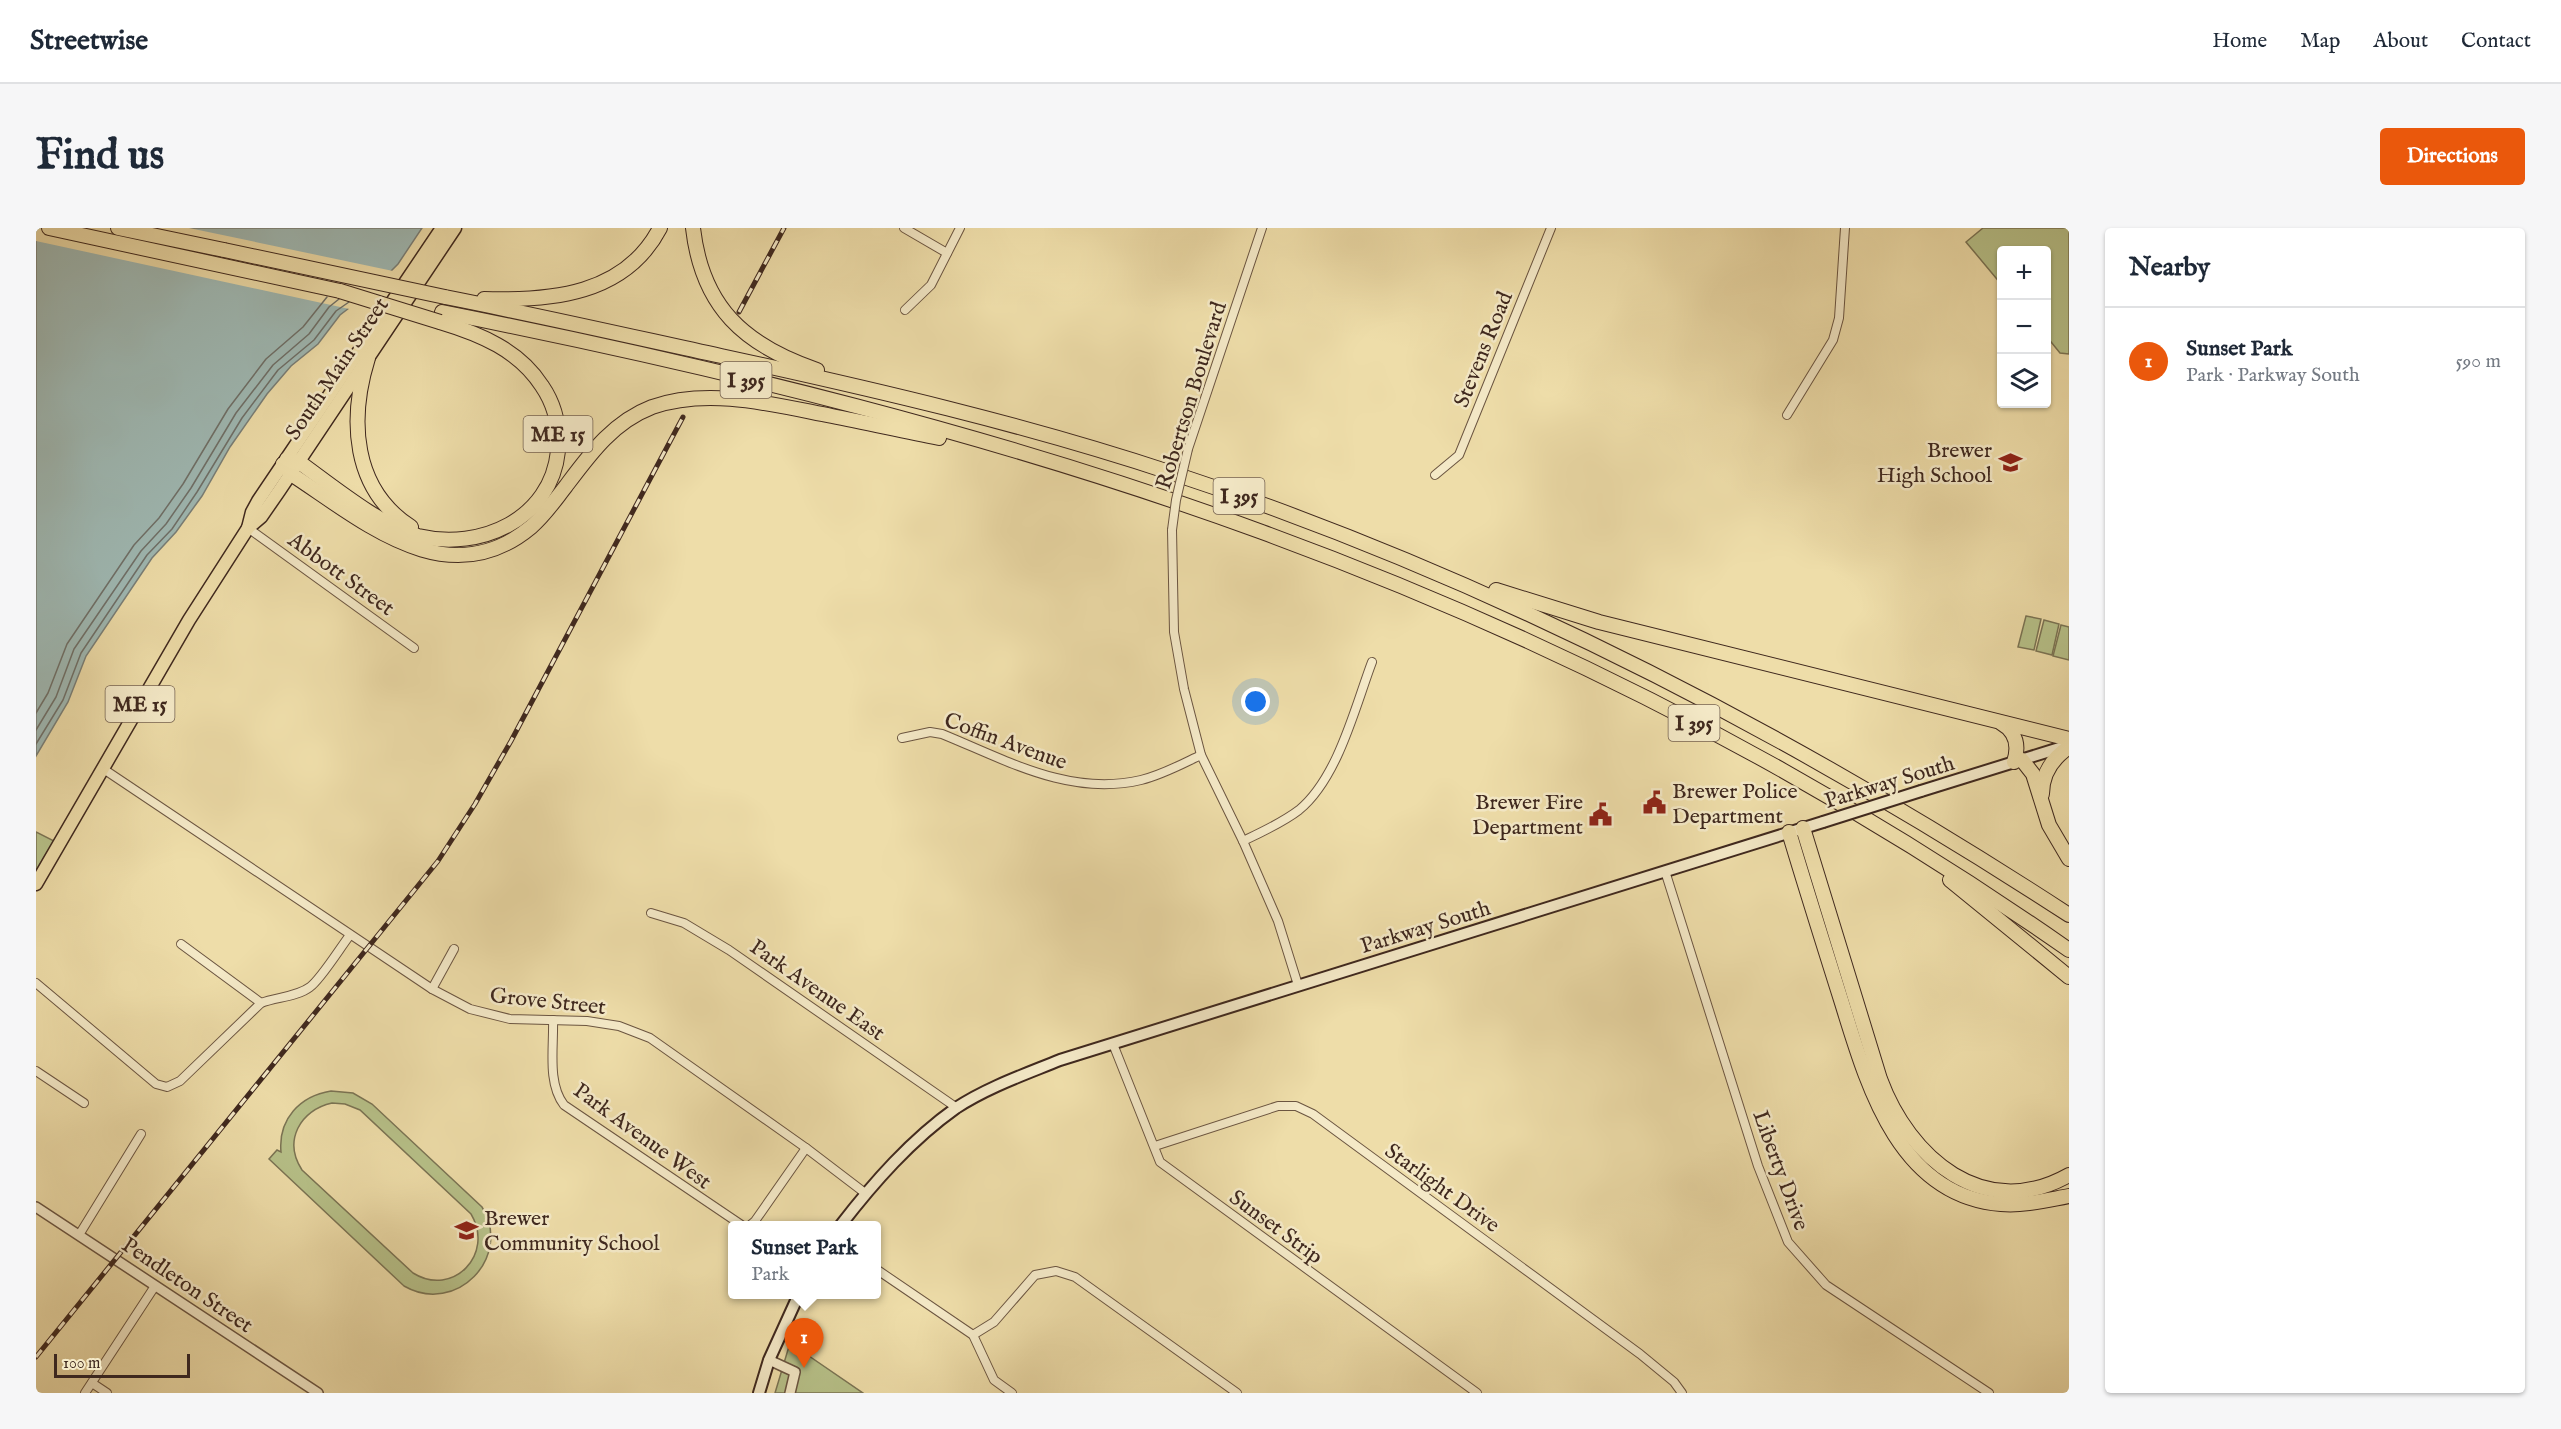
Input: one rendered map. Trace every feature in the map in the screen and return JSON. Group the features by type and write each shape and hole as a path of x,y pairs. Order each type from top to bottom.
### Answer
{"highway":[{"path":"49,228 92,238"},
{"name":"I 395","path":"118,228 893,394 987,418 1140,462 1251,500 1366,544 1572,633 1736,715 1912,815 2069,915"},
{"path":"445,297 540,299 582,291 609,280 628,267 648,246 660,228"},
{"path":"693,228 699,264 705,282 718,305 742,331 765,347 793,361 893,394"},
{"path":"36,230 92,238"},
{"name":"ME 15","path":"92,238 340,291 441,317 488,339 522,362 546,392 555,414 559,437 552,475 542,495 528,512 516,522 492,533 466,539 447,540 420,536 402,530 290,465"},
{"name":"I 395","path":"441,317 748,380 893,417 1047,460 1273,536 1376,576 1488,624 1618,684 1716,735 1889,833 1974,886 2069,950"},
{"path":"368,358 356,422 358,448 368,477 381,500 402,521 418,531 447,540"},
{"path":"290,465 395,541 423,552 451,555 490,549 524,533 543,515 588,456 611,432 644,411 680,401 720,399 763,403 1047,460"},
{"path":"1366,544 1517,597 1589,619 2069,738"},
{"path":"1995,720 2006,726 2014,737 2018,761 2031,770 2053,833 2069,859"},
{"path":"2042,802 2044,776 2056,758 2069,746"},
{"path":"1803,828 1880,1079 1890,1104 1909,1134 1929,1157 1947,1172 1984,1188 2007,1191 2031,1190 2069,1175"},
{"path":"1789,832 1865,1077 1884,1119 1904,1148 1940,1182 1977,1200 2020,1204 2069,1196"},
{"path":"1889,833 2069,977"}],"main road":[{"name":"South Main Street","path":"290,465 442,228"},
{"name":"South Main Street","path":"36,884 189,620 248,528 255,506 290,465 368,358 455,228"},
{"name":"Parkway South","path":"844,1221 865,1193 901,1155 957,1108 1009,1081 1060,1060 2069,746"},
{"path":"759,1393 769,1360 797,1299"}],"street":[{"path":"904,228 947,252"},
{"path":"904,310 931,285 960,228"},
{"name":"Robertson Boulevard","path":"1262,228 1188,449 1179,483 1172,530 1174,632 1179,667 1201,755 1243,841 1278,921 1298,985"},
{"name":"Stevens Road","path":"1435,475 1459,455 1551,228"},
{"path":"1787,415 1833,340 1839,318 1845,228"},
{"name":"Abbott Street","path":"248,528 414,648"},
{"path":"1243,841 1284,820 1306,803 1322,784 1372,662"},
{"name":"Coffin Avenue","path":"902,738 930,732 942,734 1047,776 1066,782 1092,785 1116,785 1143,780 1201,755"},
{"name":"Grove Street","path":"102,768 432,989 470,1009 510,1019 554,1020 619,1026 650,1038 806,1148 865,1193"},
{"name":"Liberty Drive","path":"1665,871 1758,1166 1788,1242 1826,1285 1989,1393"},
{"name":"Park Avenue East","path":"651,913 684,923 729,950 957,1108"},
{"path":"36,983 156,1084 167,1087 180,1081 261,1003 276,996 293,995 310,987 350,935"},
{"path":"181,944 261,1003"},
{"path":"432,989 454,949"},
{"name":"Park Avenue West","path":"554,1020 554,1083 557,1096 564,1105 735,1221"},
{"name":"Sunset Strip","path":"1113,1044 1160,1162 1477,1393"},
{"path":"36,1071 84,1103"},
{"name":"Starlight Drive","path":"1155,1146 1278,1106 1296,1106 1313,1114 1640,1354 1674,1382 1682,1393"},
{"path":"79,1235 141,1134"},
{"path":"755,1221 806,1148"},
{"name":"Pendleton Street","path":"36,1207 318,1393"},
{"path":"973,1335 994,1322 1035,1275 1056,1271 1075,1277 1237,1393"},
{"path":"881,1272 973,1335 993,1380 1012,1393"},
{"path":"85,1393 155,1286"},
{"path":"769,1360 795,1372 790,1393"},
{"path":"92,1383 108,1393"}],"green space":[{"path":"1983,228 2069,228 2069,354 2060,353 2051,342 2051,246 1997,246 1997,279 1966,242"},
{"path":"2026,616 2041,619 2034,650 2018,647"},
{"path":"2044,620 2059,624 2052,655 2036,651"},
{"path":"2061,625 2069,627 2069,660 2053,656"},
{"path":"36,832 54,841 36,871"},
{"path":"331,1091 353,1093 372,1104 482,1207 490,1226 490,1245 485,1262 474,1276 460,1287 442,1293 424,1293 404,1286 269,1159 277,1150 281,1152 283,1129 293,1111 310,1098","holes":["332,1103 345,1104 360,1110 471,1214 477,1229 478,1244 474,1257 466,1268 455,1276 442,1280 428,1279 413,1273 302,1170 294,1148 298,1128 303,1120 311,1112 321,1107"]},
{"path":"790,1343 863,1393 775,1393"}],"water":[{"path":"36,228 422,228 398,264 370,292 340,315 318,344 291,366 267,394 230,447 202,496 176,532 152,558 86,656 68,702 36,756"}],"pier":[{"path":"36,228 189,228 393,271 373,294 354,310 36,241"}],"railway":[{"path":"739,312 784,228"},
{"path":"36,1357 438,861 475,804 511,741 683,417"}],"place":[{"name":"Brewer High School","path":"2010,462"},
{"name":"Brewer Police Department","path":"1654,803"},
{"name":"Brewer Fire Department","path":"1601,814"},
{"name":"Brewer Community School","path":"466,1230"},
{"name":"Sunset Park","path":"804,1368"}]}
